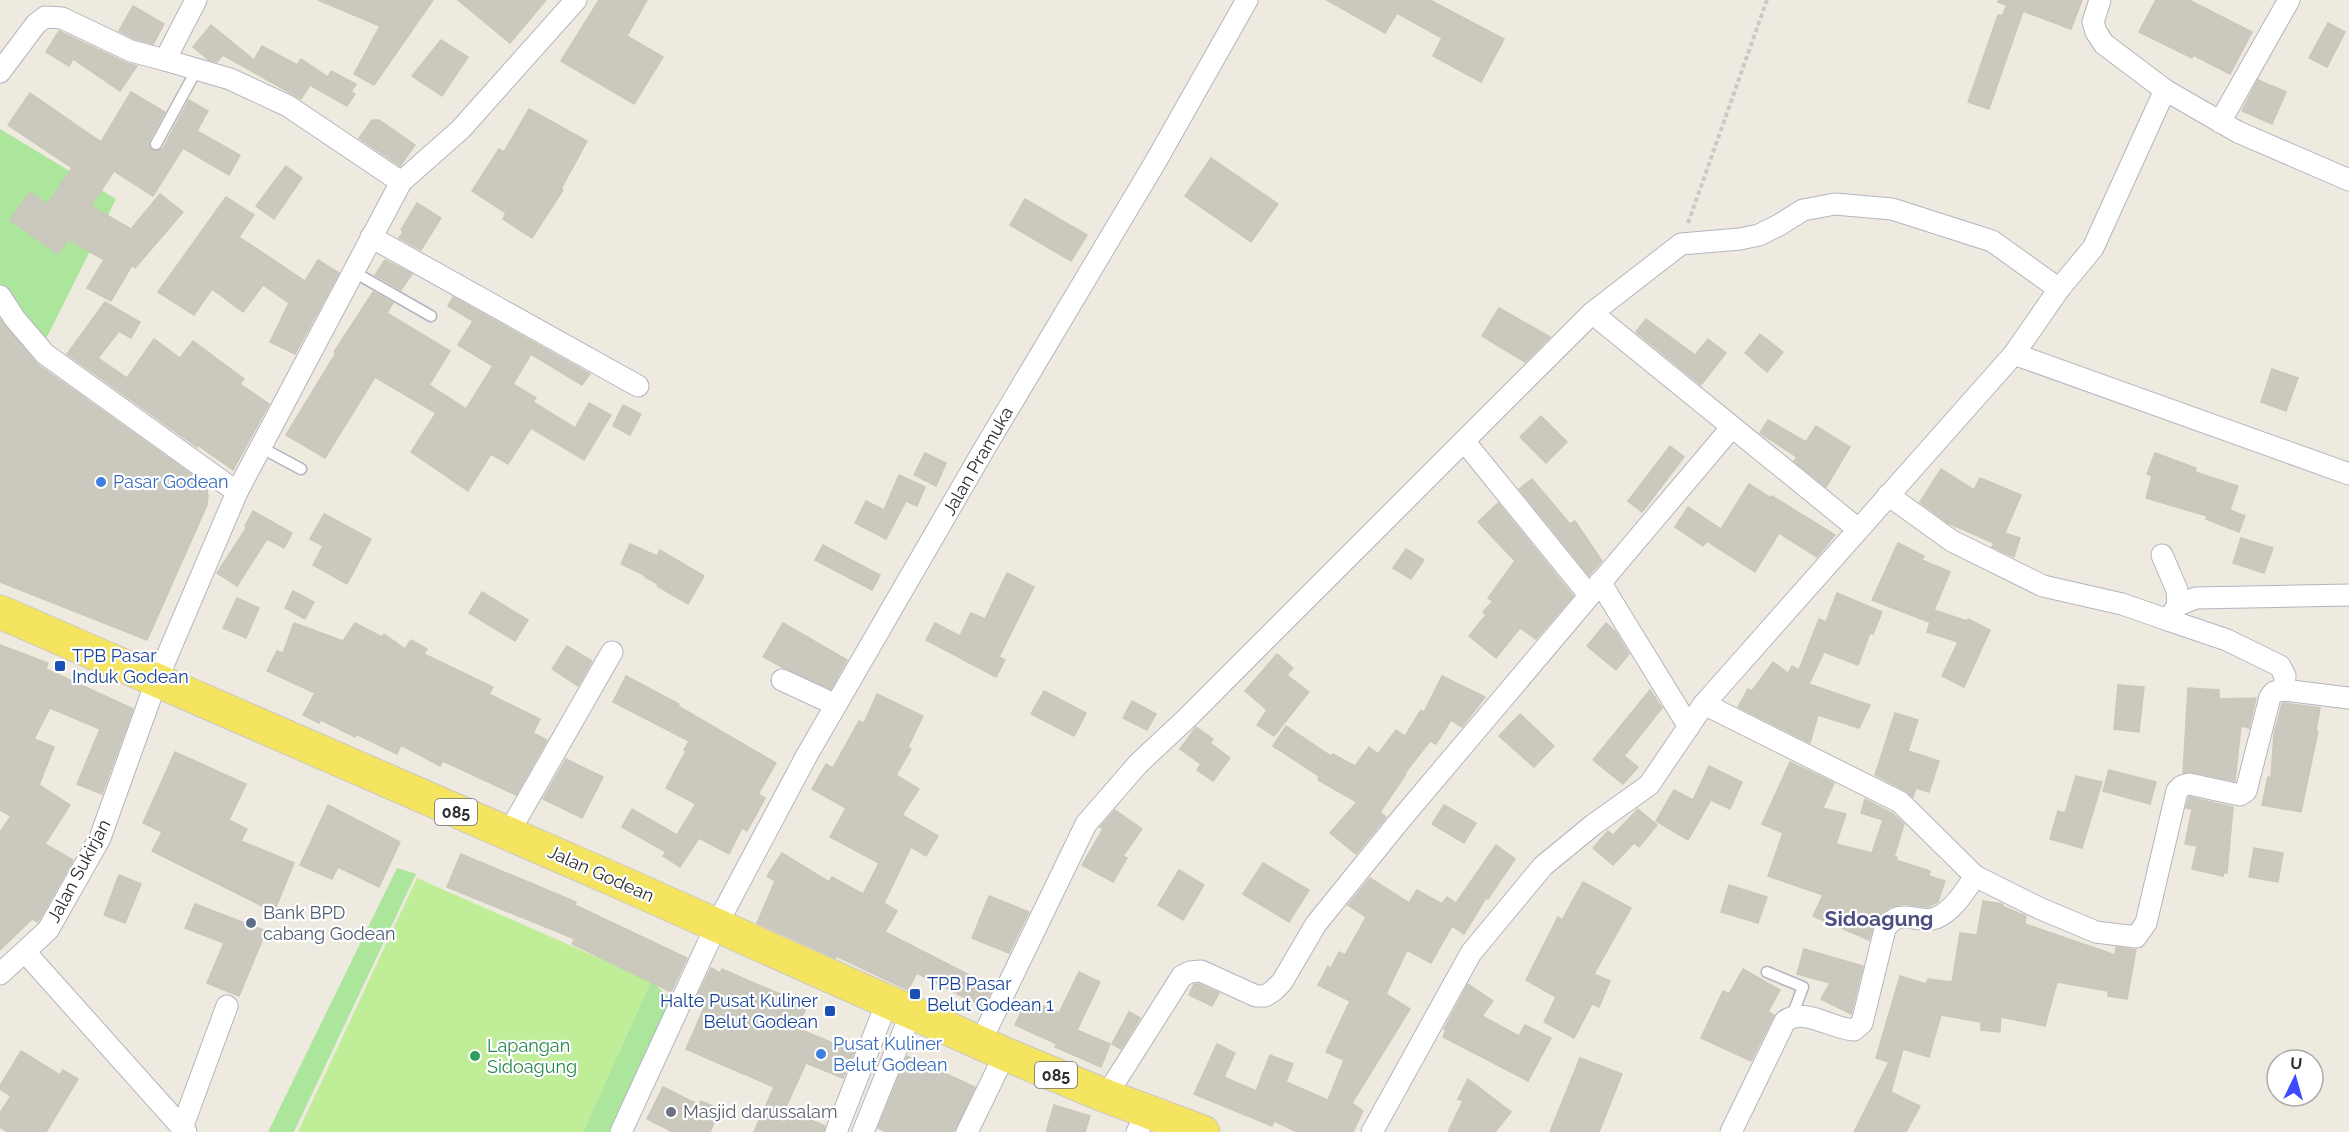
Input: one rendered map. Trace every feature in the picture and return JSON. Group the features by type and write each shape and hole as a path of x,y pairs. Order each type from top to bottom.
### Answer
{"main road":[{"name":"Jalan Godean","path":"0,612 899,1008 1106,1096 1142,1122 1203,1132"}],"street":[{"path":"165,60 196,0"},
{"name":"Jalan Sukirjan","path":"0,974 48,930 100,838 156,682 237,492 401,182 461,129 576,0"},
{"name":"Jalan Pramuka","path":"621,1132 716,926 836,705 983,451 1156,161 1247,0"},
{"path":"2100,0 2093,22 2104,44 2165,90 2238,132 2349,180"},
{"path":"2220,122 2289,0"},
{"path":"0,72 36,24 45,17 63,18 131,51 230,78 288,106 401,182"},
{"path":"1372,1132 1471,953 1543,866 1593,825 1649,785 1704,704 2014,354 2059,289 2093,248 2165,90"},
{"path":"967,1132 992,1048 1086,824 1138,764 1185,720 1592,313 1681,244 1759,235 1803,210 1835,204 1892,209 1992,241 2059,289"},
{"path":"371,237 638,386"},
{"path":"0,296 15,319 45,354 237,492"},
{"path":"1592,313 1858,529"},
{"path":"2014,354 2349,474"},
{"path":"1106,1096 1182,976 1190,972 1201,971 1256,996 1265,996 1282,982 1308,936 1323,915 1594,588 1732,427"},
{"path":"1464,441 1594,588 1689,727"},
{"path":"1888,495 1952,541 2043,586 2122,604 2173,612 2280,666 2285,676 2284,690"},
{"path":"2163,555 2177,590 2173,612"},
{"path":"2173,612 2196,598 2349,595"},
{"path":"508,834 612,652"},
{"path":"782,680 836,705"},
{"path":"1704,704 1900,802 1975,876 2039,908 2096,932 2136,938 2146,923 2177,790 2189,784 2240,795 2246,791 2250,784 2270,697 2274,692 2284,690 2349,698"},
{"path":"1731,1132 1785,1021 1792,1016 1809,1017 1842,1029 1854,1030 1862,1023 1885,929 1891,920 1900,917 1934,919 1958,900 1975,876"},
{"path":"25,952 184,1130 227,1006"},
{"path":"836,1132 899,1008"},
{"path":"863,1132 899,1008"}],"lane":[{"path":"156,144 196,69"},
{"path":"354,272 431,316"},
{"path":"260,447 301,469"},
{"path":"1767,972 1803,987 1792,1016"}],"path":[{"path":"1681,244 1767,0"}],"green space":[{"path":"0,129 116,199 43,345 0,284"},
{"path":"397,868 416,874 294,1132 268,1132"},
{"name":"Lapangan Sidoagung","path":"417,878 651,981 583,1132 298,1132"},
{"path":"651,981 678,1005 618,1132 583,1132"}],"building":[{"path":"318,0 433,0 374,85 354,74 380,26"},
{"path":"458,0 546,0 510,43"},
{"path":"599,0 647,0 627,36 663,57 634,104 561,61"},
{"path":"1327,0 1430,0 1504,39 1481,82 1433,56 1442,38 1397,13 1385,33"},
{"path":"1999,0 2082,0 2071,29 2023,11 1989,109 1968,102 1998,15 2002,16 2007,5 1998,2"},
{"path":"2156,0 2189,0 2252,32 2230,74 2139,32"},
{"path":"133,6 164,24 153,44 119,31"},
{"path":"2328,23 2345,32 2327,67 2309,58"},
{"path":"211,25 254,60 262,46 297,65 301,59 328,77 331,71 356,84 351,92 355,94 347,106 310,85 301,99 223,55 217,62 209,60 193,47"},
{"path":"59,31 137,66 120,91 73,59 69,66 46,52"},
{"path":"441,40 468,57 442,96 412,76"},
{"path":"2258,80 2286,92 2272,124 2242,111"},
{"path":"131,92 165,112 149,141 149,147 152,150 157,151 163,148 189,100 208,111 197,131 240,155 229,175 183,148 153,196 114,171 91,206 131,229 160,194 183,212 135,268 132,265 111,301 87,288 104,260 68,239 58,254 10,220 30,192 48,204 72,168 8,125 30,93 101,142"},
{"path":"529,109 587,141 561,189 563,190 532,238 503,219 506,213 472,191 499,149 504,152"},
{"path":"372,120 379,120 415,145 400,166 359,138"},
{"path":"1211,158 1278,204 1251,242 1185,196"},
{"path":"286,166 302,178 274,219 256,206"},
{"path":"226,197 254,215 239,237 305,281 318,260 339,273 295,354 270,342 289,303 263,285 243,312 212,289 194,315 158,292"},
{"path":"1025,199 1087,235 1071,261 1010,225"},
{"path":"417,203 441,218 421,250 399,238 403,232 401,230"},
{"path":"385,260 412,274 401,290 375,275"},
{"path":"373,292 393,303 387,313 450,351 429,385 466,409 493,366 458,345 473,321 448,306 453,297 590,374 582,385 531,354 513,384 536,398 533,402 575,428 589,403 611,415 584,460 531,428 508,464 491,454 468,491 411,452 436,413 375,377 325,458 286,435 336,353 334,352"},
{"path":"105,302 140,322 131,338 119,331 98,358 127,378 154,339 180,358 193,341 244,379 240,384 269,404 233,470 67,354"},
{"path":"1499,308 1550,337 1525,362 1482,336"},
{"name":"Pasar Godean","path":"0,319 37,364 206,485 207,505 147,640 0,582"},
{"path":"1646,319 1695,355 1708,339 1726,353 1701,385 1636,332"},
{"path":"1760,334 1783,352 1767,372 1745,353"},
{"path":"2272,369 2298,378 2286,411 2261,402"},
{"path":"623,405 641,414 630,435 613,426"},
{"path":"1541,416 1567,442 1546,463 1520,437"},
{"path":"1768,420 1806,442 1816,426 1850,447 1826,487 1794,461 1797,457 1760,433"},
{"path":"1670,446 1684,457 1642,512 1628,501"},
{"path":"925,453 946,463 936,486 914,475"},
{"path":"2155,453 2196,468 2195,472 2238,486 2230,510 2245,516 2239,532 2206,519 2207,516 2146,498 2152,476 2147,474"},
{"path":"1941,469 1974,490 1980,478 2021,495 2005,533 2020,538 2014,557 1992,547 1994,543 1948,523 1920,502"},
{"path":"899,475 925,487 917,506 906,501 886,539 855,523 866,501 884,510"},
{"path":"1532,479 1570,524 1575,521 1602,561 1589,575 1519,489"},
{"path":"1749,484 1835,535 1817,557 1779,533 1755,572 1707,541 1703,546 1675,527 1688,507 1721,529"},
{"path":"1498,503 1573,596 1536,639 1520,628 1496,658 1469,636 1486,615 1483,612 1493,601 1488,598 1515,561 1478,522"},
{"path":"253,511 292,533 284,548 267,539 237,586 217,573 247,527 245,526"},
{"path":"324,514 371,539 347,584 313,565 323,546 310,539"},
{"path":"2241,538 2273,548 2264,573 2233,563"},
{"path":"1898,543 1924,556 1922,560 1950,572 1929,622 1872,600"},
{"path":"630,544 657,556 660,550 704,576 688,604 657,586 658,584 646,576 621,564"},
{"path":"823,545 880,575 872,590 815,560"},
{"path":"1406,549 1424,560 1411,579 1393,568"},
{"path":"1007,573 1034,587 999,657 1005,660 996,677 926,640 935,623 960,636 971,613 985,619"},
{"path":"293,591 314,602 305,619 285,608"},
{"path":"482,592 528,620 515,641 469,613"},
{"path":"1837,593 1882,612 1873,634 1870,633 1858,665 1824,652 1809,684 1870,705 1859,728 1818,715 1810,743 1738,707 1748,689 1752,691 1773,662 1788,673 1792,666 1799,670 1819,619 1826,622"},
{"path":"237,598 259,608 246,638 223,628"},
{"path":"1934,610 1967,621 1968,619 1990,630 1964,687 1942,676 1958,642 1927,632"},
{"path":"294,623 343,641 355,623 382,637 384,634 405,649 411,640 427,649 424,654 493,687 489,694 540,719 533,733 547,740 516,795 443,761 440,766 401,745 397,754 356,734 355,737 321,720 319,723 303,715 315,693 267,671 277,651 283,653"},
{"path":"783,623 847,660 831,689 763,657"},
{"path":"1606,623 1615,631 1629,654 1616,670 1587,646"},
{"path":"0,645 48,663 46,669 133,709 102,794 77,784 100,729 50,708 34,739 54,747 39,785 70,805 45,844 73,860 38,922 32,919 0,950 0,832 11,816 0,810"},
{"path":"567,646 592,661 578,686 552,669"},
{"path":"1277,654 1293,668 1287,675 1309,692 1274,736 1257,725 1267,710 1245,691"},
{"path":"626,676 679,704 678,706 776,763 758,794 765,798 747,831 742,828 729,854 699,838 680,867 663,856 666,852 622,827 632,809 677,835 696,804 666,788 689,741 613,702"},
{"path":"1442,676 1485,697 1462,727 1451,720 1436,744 1430,741 1405,773 1380,812 1386,817 1356,854 1330,833 1357,802 1318,780 1319,776 1273,746 1286,726 1331,756 1333,754 1355,766 1369,747 1378,754 1396,730 1405,736 1421,710 1424,712"},
{"path":"2118,685 2144,687 2139,732 2114,729"},
{"path":"2188,688 2219,690 2219,699 2256,698 2249,728 2241,726 2235,781 2192,772 2183,773"},
{"path":"1650,690 1662,708 1624,756 1638,767 1623,784 1593,760"},
{"path":"1044,691 1086,713 1074,736 1031,714"},
{"path":"877,694 923,716 908,747 911,749 896,775 919,789 902,815 938,836 926,856 911,847 884,903 897,911 885,932 993,987 983,1007 917,973 908,990 836,956 835,958 757,923 775,881 767,876 782,853 829,882 832,877 863,894 879,863 830,837 846,808 812,789 826,764 833,768 859,721 864,723"},
{"path":"1132,701 1156,714 1147,730 1123,718"},
{"path":"2284,703 2320,708 2316,731 2318,731 2301,812 2262,805 2268,777 2271,778 2274,734"},
{"path":"1895,713 1918,720 1908,751 1939,761 1929,792 1916,788 1913,797 1875,775"},
{"path":"1520,714 1554,746 1534,767 1499,736"},
{"path":"1196,727 1213,739 1210,743 1230,758 1213,781 1197,770 1201,764 1180,749"},
{"path":"175,752 246,784 229,820 247,829 241,841 294,863 274,912 152,851 162,832 143,823"},
{"path":"566,759 603,777 582,818 543,799"},
{"path":"1790,762 1834,783 1823,808 1846,814 1836,844 1872,853 1883,820 1861,813 1865,799 1892,813 1904,824 1894,857 1897,857 1896,860 1930,871 1929,876 1945,881 1938,902 1928,907 1903,904 1890,907 1875,921 1869,940 1813,916 1823,895 1768,876 1783,833 1762,824"},
{"path":"1709,766 1742,782 1730,809 1711,800 1688,840 1656,821 1674,790 1693,800"},
{"path":"2109,770 2156,782 2150,804 2103,791"},
{"path":"2076,776 2102,782 2082,848 2050,839 2058,811 2065,813"},
{"path":"2189,797 2233,807 2227,873 2224,872 2223,876 2192,869 2197,846 2185,844 2192,809 2186,808"},
{"path":"328,805 400,842 379,887 338,867 332,879 300,865"},
{"path":"1444,805 1476,823 1464,843 1432,824"},
{"path":"1638,809 1657,825 1639,847 1634,843 1613,865 1593,848 1608,831 1613,835"},
{"path":"1115,810 1142,829 1123,856 1127,858 1113,882 1082,865 1103,829 1100,827"},
{"path":"1496,845 1515,859 1488,899 1486,898 1464,934 1452,926 1431,963 1407,950 1386,994 1410,1009 1352,1103 1363,1111 1353,1132 1297,1132 1274,1121 1272,1126 1194,1094 1217,1044 1235,1053 1224,1077 1256,1091 1270,1055 1293,1064 1286,1082 1328,1100 1344,1060 1326,1052 1350,1001 1318,985 1328,966 1331,968 1339,952 1345,955 1366,917 1348,905 1370,878 1409,903 1417,890 1442,904 1447,897 1456,903"},
{"path":"2254,848 2283,853 2278,882 2249,877"},
{"path":"461,854 576,902 575,905 687,958 671,992 572,944 575,939 447,887"},
{"path":"1263,863 1309,890 1289,922 1243,894"},
{"path":"1179,870 1204,885 1183,920 1158,905"},
{"path":"119,875 141,884 125,923 104,915"},
{"path":"1583,882 1631,908 1594,974 1610,981 1599,1007 1592,1004 1574,1038 1544,1022 1556,997 1526,980 1558,917 1562,920"},
{"path":"1729,885 1767,897 1758,923 1721,912"},
{"path":"989,896 1029,912 1009,953 972,938"},
{"path":"1983,901 2002,904 2026,916 2025,924 2115,955 2116,947 2136,950 2127,999 2108,996 2108,991 2057,982 2045,1026 2001,1017 2000,1032 1981,1030 1981,1022 1941,1015 1929,1057 1903,1049 1891,1092 1920,1106 1906,1132 1854,1132 1889,1062 1876,1058 1900,976 1926,984 1928,979 1952,982 1960,933 1977,935"},
{"path":"195,904 266,931 239,996 207,983 224,943 185,928"},
{"path":"1804,949 1863,966 1851,1014 1821,999 1830,983 1797,974"},
{"path":"711,968 720,973 722,969 807,1006 797,1028 854,1052 843,1078 806,1063 785,1109 825,1126 824,1132 754,1132 774,1087 686,1049 704,1008 694,1003"},
{"path":"1743,969 1780,990 1768,1012 1774,1015 1751,1061 1701,1038 1723,991 1729,994"},
{"path":"1079,972 1100,982 1077,1030 1110,1044 1101,1067 1055,1047 1057,1044 1015,1025 1027,999 1059,1013"},
{"path":"1194,984 1219,993 1212,1006 1189,995"},
{"path":"1468,984 1493,1001 1482,1016 1519,1036 1525,1025 1551,1038 1528,1081 1443,1037 1446,1030 1444,1029"},
{"path":"1129,1012 1140,1018 1121,1049 1112,1044"},
{"path":"21,1051 60,1075 63,1070 78,1079 46,1132 8,1132 0,1127 0,1113 11,1096 0,1089 0,1086"},
{"path":"907,1056 975,1087 954,1132 886,1132 878,1128"},
{"path":"1580,1058 1622,1074 1599,1132 1550,1132"},
{"path":"1468,1079 1511,1112 1495,1132 1448,1132 1463,1101 1458,1099"},
{"name":"Masjid darussalam","path":"663,1087 699,1105 701,1101 720,1109 710,1132 673,1132 647,1119"},
{"path":"1054,1105 1090,1116 1085,1132 1046,1132"}],"place":[{"name":"Pasar Godean","path":"101,482"},
{"name":"TPB Pasar Induk Godean","path":"60,666"},
{"name":"Bank BPD cabang Godean","path":"251,923"},
{"name":"TPB Pasar Belut Godean 1","path":"915,994"},
{"name":"Halte Pusat Kuliner Belut Godean","path":"830,1011"},
{"name":"Pusat Kuliner Belut Godean","path":"821,1054"},
{"name":"Lapangan Sidoagung","path":"475,1056"},
{"name":"Masjid darussalam","path":"671,1112"}],"district":[{"name":"Sidoagung","path":"1879,919"}]}
